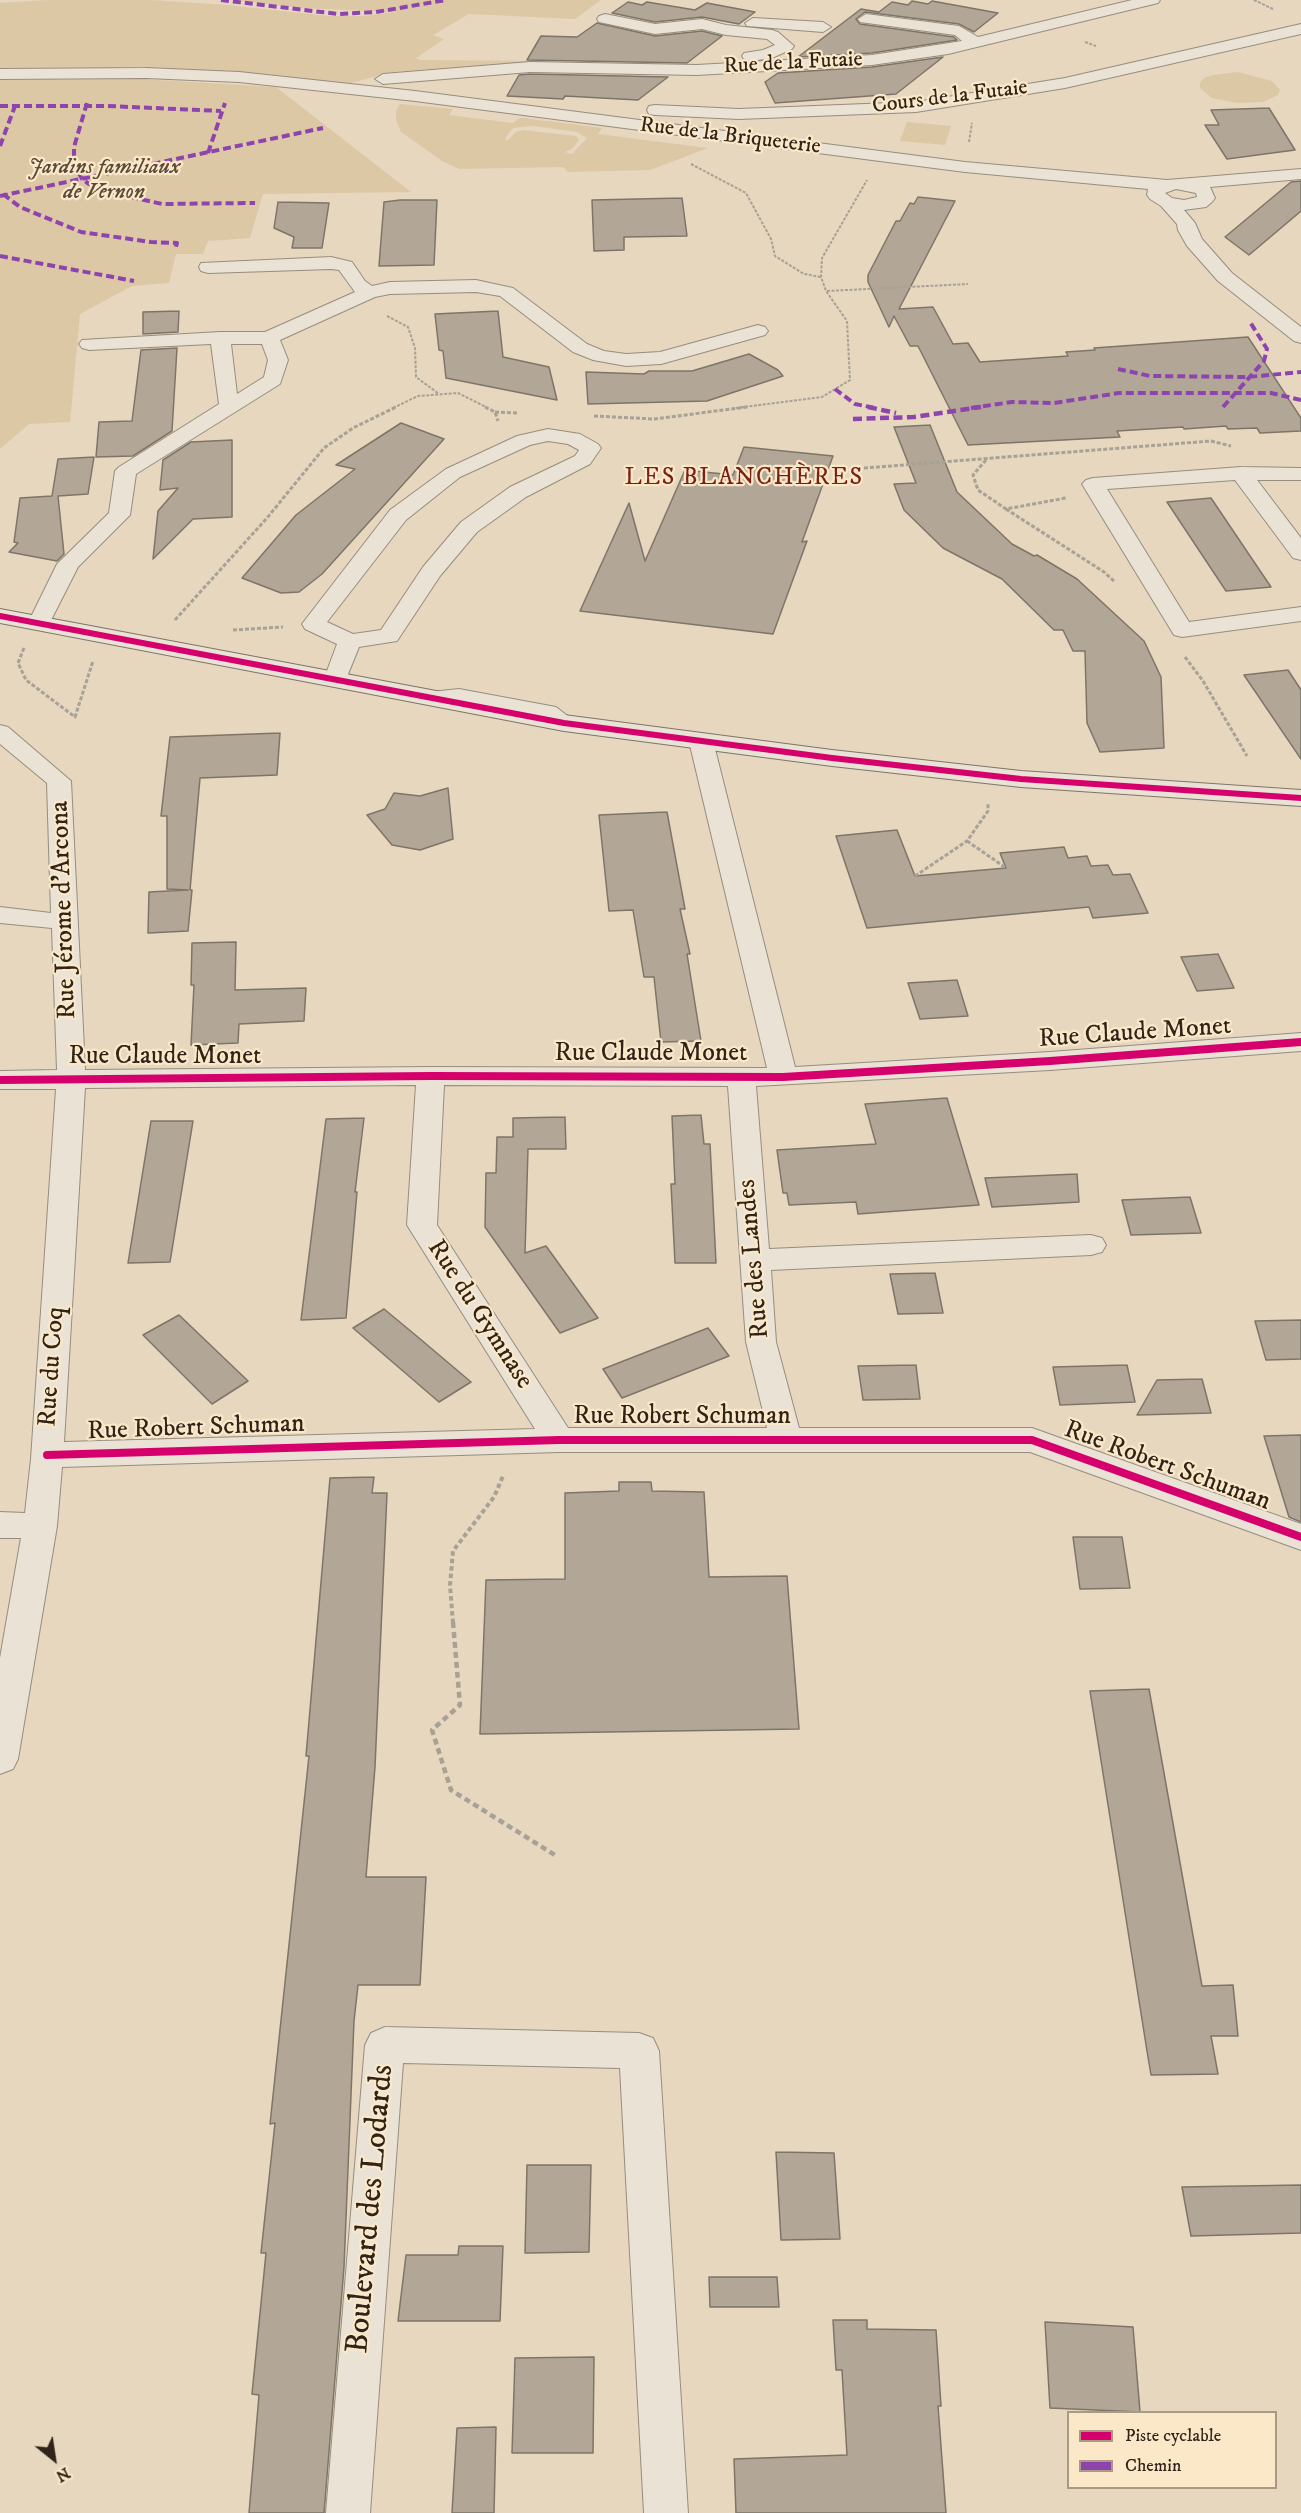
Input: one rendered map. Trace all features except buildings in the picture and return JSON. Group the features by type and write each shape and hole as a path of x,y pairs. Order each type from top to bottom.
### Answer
{"street":[{"name":"Rue de la Futaie","path":"356,90 385,78 530,67 697,70 872,60 948,49 1152,0"},
{"path":"605,19 655,29 739,22 823,27"},
{"path":"866,19 959,31 975,42"},
{"path":"697,70 711,60 766,55 786,46 772,35 726,30 702,24"},
{"name":"Cours de la Futaie","path":"594,107 739,114 916,107 1065,83 1301,29"},
{"name":"Rue de la Briqueterie","path":"0,74 158,74 238,77 415,96 965,167 1104,179 1168,192 1301,174"},
{"path":"415,96 428,76"},
{"name":"Rue de la Briqueterie","path":"1168,192 1184,205 1262,178"},
{"path":"1185,223 1203,199 1202,189 1168,192 1194,242 1225,277 1301,337"},
{"path":"208,267 331,263 345,266 358,285 362,296"},
{"path":"89,344 269,338 362,296 390,288 476,286 506,292 580,348 600,356 626,360 661,358 758,331"},
{"path":"1278,317 1301,316"},
{"path":"32,633 68,564 118,515 126,471 229,406 254,394 273,380 278,360 269,338"},
{"path":"220,339 229,406"},
{"path":"548,435 573,438 591,448 583,460 518,492 469,527 431,572 389,636 350,641 313,624 398,515 453,473 524,440 548,435"},
{"path":"1241,473 1301,553"},
{"path":"1301,474 1241,473 1093,484 1182,630 1301,614"},
{"path":"0,616 32,633 107,637 572,724 987,775 1301,798"},
{"path":"336,679 350,641"},
{"name":"Rue Jérome d'Arcona","path":"0,732 59,781 72,1080"},
{"path":"701,741 783,1077"},
{"path":"0,915 66,922"},
{"name":"Rue Claude Monet","path":"0,1080 431,1076 783,1077 1050,1061 1301,1042"},
{"name":"Rue du Gymnase","path":"431,1076 422,1226 559,1440"},
{"name":"Rue des Landes","path":"741,1076 761,1342 786,1438"},
{"name":"Rue du Coq","path":"0,1759 40,1526 47,1455 72,1080"},
{"path":"755,1260 1091,1245"},
{"name":"Rue Robert Schuman","path":"47,1455 559,1440 786,1438 1032,1440 1301,1537"},
{"path":"0,1526 40,1526"},
{"name":"Boulevard des Lodards","path":"348,2513 385,2045 639,2052 666,2513"}],"path":[{"path":"965,167 977,97"},
{"path":"586,416 654,419 822,397 850,380 847,321 826,291 822,277 822,258 855,198 883,157"},
{"path":"691,164 746,193 771,238 775,256 804,274 822,277"},
{"path":"826,291 968,284"},
{"path":"362,296 408,327 415,348 416,376 439,394"},
{"path":"173,622 267,518 324,448 353,428 418,396 439,394 458,393 495,412 518,413"},
{"path":"495,412 507,448"},
{"path":"852,469 1211,441 1232,446"},
{"path":"987,459 973,476 978,490 1104,572 1122,588"},
{"path":"1006,510 1097,491"},
{"path":"1182,630 1165,630 1203,681 1247,756"},
{"path":"32,633 18,663 26,680 75,717 89,667 107,637"},
{"path":"915,876 967,841 988,811 987,775"},
{"path":"967,841 1006,868"},
{"path":"503,1476 494,1497 453,1551 450,1585 460,1705 432,1730 450,1790 558,1857"}],"green space":[{"path":"47,0 152,0 228,5 329,16 364,16 394,12 302,8 234,0 601,0 575,19 469,14 433,35 444,39 416,58 420,60 544,61 394,72 350,83 333,84 175,70 83,68 0,70 0,3"},
{"path":"1238,72 1272,81 1280,90 1278,95 1263,102 1237,103 1212,98 1200,88 1200,83 1204,78"},
{"name":"Jardins familiaux de Vernon","path":"122,78 276,87 411,192 263,194 250,238 208,241 203,254 176,254 169,283 132,286 80,314 70,422 29,424 0,449 0,80"},
{"path":"400,104 453,109 449,115 513,123 519,118 524,118 602,128 598,134 708,148 650,170 568,172 563,167 459,169 442,161 401,132 396,120 396,111","holes":["533,126 577,132 587,138 572,154 565,152 572,149 579,140 576,136 523,130 516,132 507,141 505,138 513,128"]},
{"path":"907,122 951,126 945,145 900,141"}],"marked path":[{"path":"221,0 338,14 376,12 446,0"},
{"path":"87,103 74,147 74,164 82,179 89,184 105,191 162,204 255,203"},
{"path":"208,153 225,103"},
{"path":"0,106 108,106 221,111"},
{"path":"0,146 15,106"},
{"path":"0,196 323,128"},
{"path":"3,194 20,207 81,232 151,242 177,243 175,250"},
{"path":"0,256 134,281"},
{"path":"1223,407 1264,361 1267,349 1250,322"},
{"path":"1118,369 1150,376 1248,377 1301,372"},
{"path":"835,389 855,404 896,413"},
{"path":"853,419 914,417 1012,402 1054,403 1119,393 1271,393 1301,400"}],"cycle path":[{"path":"0,616 564,723 832,758 1021,779 1301,798"},
{"path":"0,1080 431,1076 783,1077 1050,1061 1301,1042"},
{"path":"47,1455 559,1440 1032,1440 1301,1537"}],"district":[{"name":"LES BLANCHÈRES","path":"744,479"}]}
